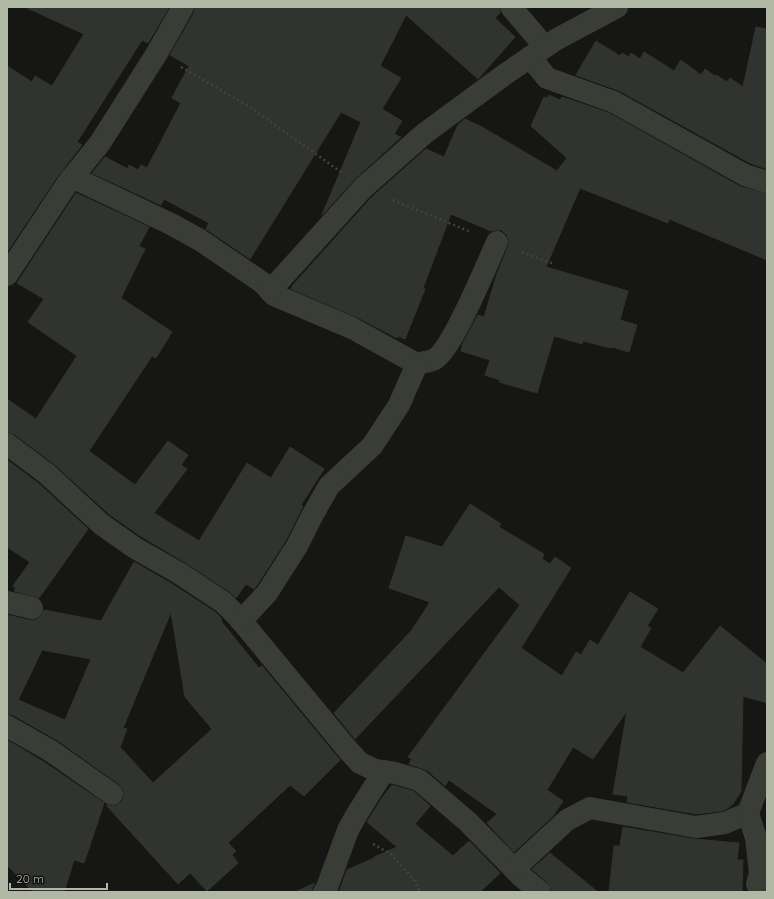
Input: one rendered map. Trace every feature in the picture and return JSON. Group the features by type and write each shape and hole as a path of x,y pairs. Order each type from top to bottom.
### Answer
{"street":[{"path":"7,275 72,177 100,143 183,7"},
{"path":"511,7 538,52 547,78 614,102 745,175 767,182"},
{"path":"270,291 363,188 425,133 557,39 617,7"},
{"path":"72,177 171,224 200,240 263,283 274,295 352,328 417,364 434,359 444,351 456,330 497,242"},
{"path":"241,621 267,593 297,546 329,486 372,446 399,405 417,364"},
{"path":"7,444 46,473 101,524 135,548 179,573 223,602 241,621 348,750 360,762 375,770 395,773 419,780 468,822 514,869 540,892"},
{"path":"7,602 32,608"},
{"path":"7,726 51,752 112,794"},
{"path":"757,884 760,873 756,838 748,812 767,763"},
{"path":"324,892 348,830 384,771"},
{"path":"514,869 567,820 590,808 696,827 725,823 748,812"}],"path":[{"path":"348,830 391,854 414,880 420,892"}],"building":[{"path":"25,7 169,7 148,43 142,40 77,142 82,145 57,177 7,252 7,66 32,82 35,76 52,86 84,34"},
{"path":"195,7 499,7 500,13 495,18 515,37 478,79 406,15 380,66 401,78 382,109 402,121 394,134 401,137 355,179 322,215 361,122 341,112 250,259 206,229 209,223 164,199 161,205 92,173 105,157 128,169 129,165 138,170 141,165 147,168 181,103 172,98 189,66 170,55 194,13"},
{"path":"756,27 767,29 767,169 750,163 620,91 576,75 596,41 620,56 622,53 629,57 631,53 640,59 644,52 674,71 681,60 701,75 705,69 727,82 730,78 743,87"},
{"path":"549,95 560,100 562,97 609,113 739,186 767,194 767,260 669,219 668,223 580,188 546,267 628,291 620,320 637,325 629,352 583,341 582,344 554,336 537,393 499,382 500,380 485,375 490,360 461,351 463,343 478,315 484,317 497,274 508,247 509,241 507,235 502,230 491,231 451,214 423,288 425,289 405,339 398,336 397,338 357,317 291,289 372,197 426,149 444,157 458,125 465,119 482,127 557,171 567,158 531,126 544,97 547,98"},
{"path":"76,193 149,227 139,246 145,249 121,298 172,332 156,358 152,356 89,451 135,485 168,441 188,455 181,465 187,469 154,513 199,541 247,463 271,478 290,447 324,469 301,505 303,506 286,540 257,585 254,589 246,584 236,598 230,592 186,563 142,537 109,514 53,463 14,434 7,432 7,399 36,419 77,356 28,322 44,299 17,283"},
{"path":"7,460 38,483 88,529 39,598 14,591 16,588 13,586 30,562 7,547"},
{"path":"470,504 501,524 499,527 544,554 542,559 550,564 555,557 571,568 521,648 562,676 576,652 581,655 590,640 598,645 630,592 658,609 647,626 651,628 640,647 683,673 720,626 767,664 767,703 743,696 741,791 733,804 722,811 696,814 627,802 628,796 613,794 627,711 593,759 573,747 547,790 563,801 553,816 514,852 487,823 497,814 449,780 445,786 427,770 409,764 412,759 408,757 520,605 499,587 355,739 334,713 412,630 430,602 389,588 406,536 442,547"},
{"path":"134,562 172,584 215,612 222,619 221,621 259,668 262,666 340,760 304,796 290,785 228,843 236,851 232,855 238,863 207,891 190,873 178,884 106,805 117,805 122,801 124,795 123,789 119,784 57,740 13,715 7,714 7,615 35,620 41,616 44,610 101,621","holes":["171,612 185,697 212,729 153,783 120,747 127,729 123,728","42,650 91,659 65,720 18,700"]},
{"path":"7,740 44,762 104,803 84,863 74,860 64,892 33,892 7,865"},
{"path":"392,785 413,791 430,806 415,824 453,856 469,841 500,873 480,892 339,892 347,870 397,847 367,822"},
{"path":"623,827 694,839 739,843 737,860 743,860 742,892 609,892 614,846 620,846"},
{"path":"550,853 598,892 553,892 548,883 532,869"},
{"path":"315,883 312,888 312,892 295,892"}]}
